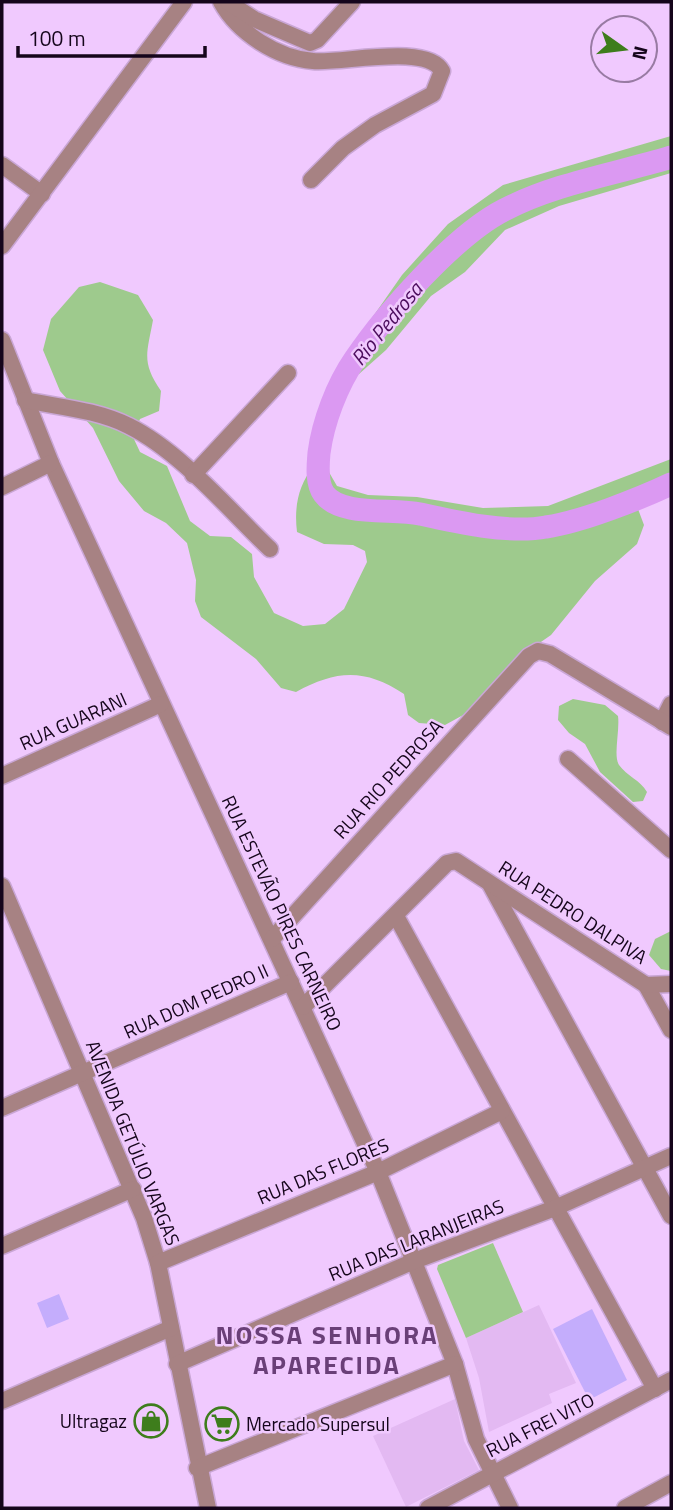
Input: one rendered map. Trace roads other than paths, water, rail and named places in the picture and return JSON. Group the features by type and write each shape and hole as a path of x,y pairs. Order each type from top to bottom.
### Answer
{"street":[{"path":"2,246 184,2"},
{"path":"221,2 238,24 287,57 315,62 348,58 426,58 439,64 442,71 433,94 375,125 343,148 311,180"},
{"path":"228,2 254,19 310,43 317,40 352,2"},
{"path":"2,165 42,194"},
{"name":"RUA ESTEVÃO PIRES CARNEIRO","path":"2,340 51,463 378,1172 455,1364 476,1440 510,1508"},
{"path":"193,475 288,373"},
{"path":"24,400 101,416 128,425 160,444 270,549"},
{"path":"2,487 51,463"},
{"name":"RUA RIO PEDROSA","path":"272,939 529,656 538,652 550,654 667,724"},
{"name":"RUA GUARANI","path":"2,776 161,704"},
{"path":"667,724 671,704"},
{"path":"568,759 671,850"},
{"name":"RUA PEDRO DALPIVA","path":"397,916 447,863 456,861 646,985 671,984"},
{"path":"490,883 671,1216"},
{"name":"AVENIDA GETÚLIO VARGAS","path":"2,886 133,1189 158,1263 206,1508"},
{"path":"303,1007 397,916 655,1389"},
{"name":"RUA DOM PEDRO II","path":"2,1108 291,982"},
{"path":"646,985 671,1030"},
{"name":"RUA DAS FLORES","path":"158,1263 378,1172 502,1111"},
{"name":"RUA DAS LARANJEIRAS","path":"177,1364 414,1261 555,1209 671,1156"},
{"path":"2,1246 133,1189"},
{"path":"2,1401 171,1328"},
{"path":"197,1468 455,1364"},
{"name":"RUA FREI VITO","path":"428,1508 671,1380"},
{"path":"625,1508 671,1483"}],"waterway":[{"name":"Rio Pedrosa","path":"671,157 544,193 504,210 464,237 403,298 348,369 327,416 318,468 324,494 342,506 409,512 483,526 516,529 546,527 576,520 627,503 671,484"}],"place":[{"name":"Ultragaz","path":"151,1421"},
{"name":"Mercado Supersul","path":"222,1424"}],"district":[{"name":"NOSSA SENHORA APARECIDA","path":"327,1350"}]}
